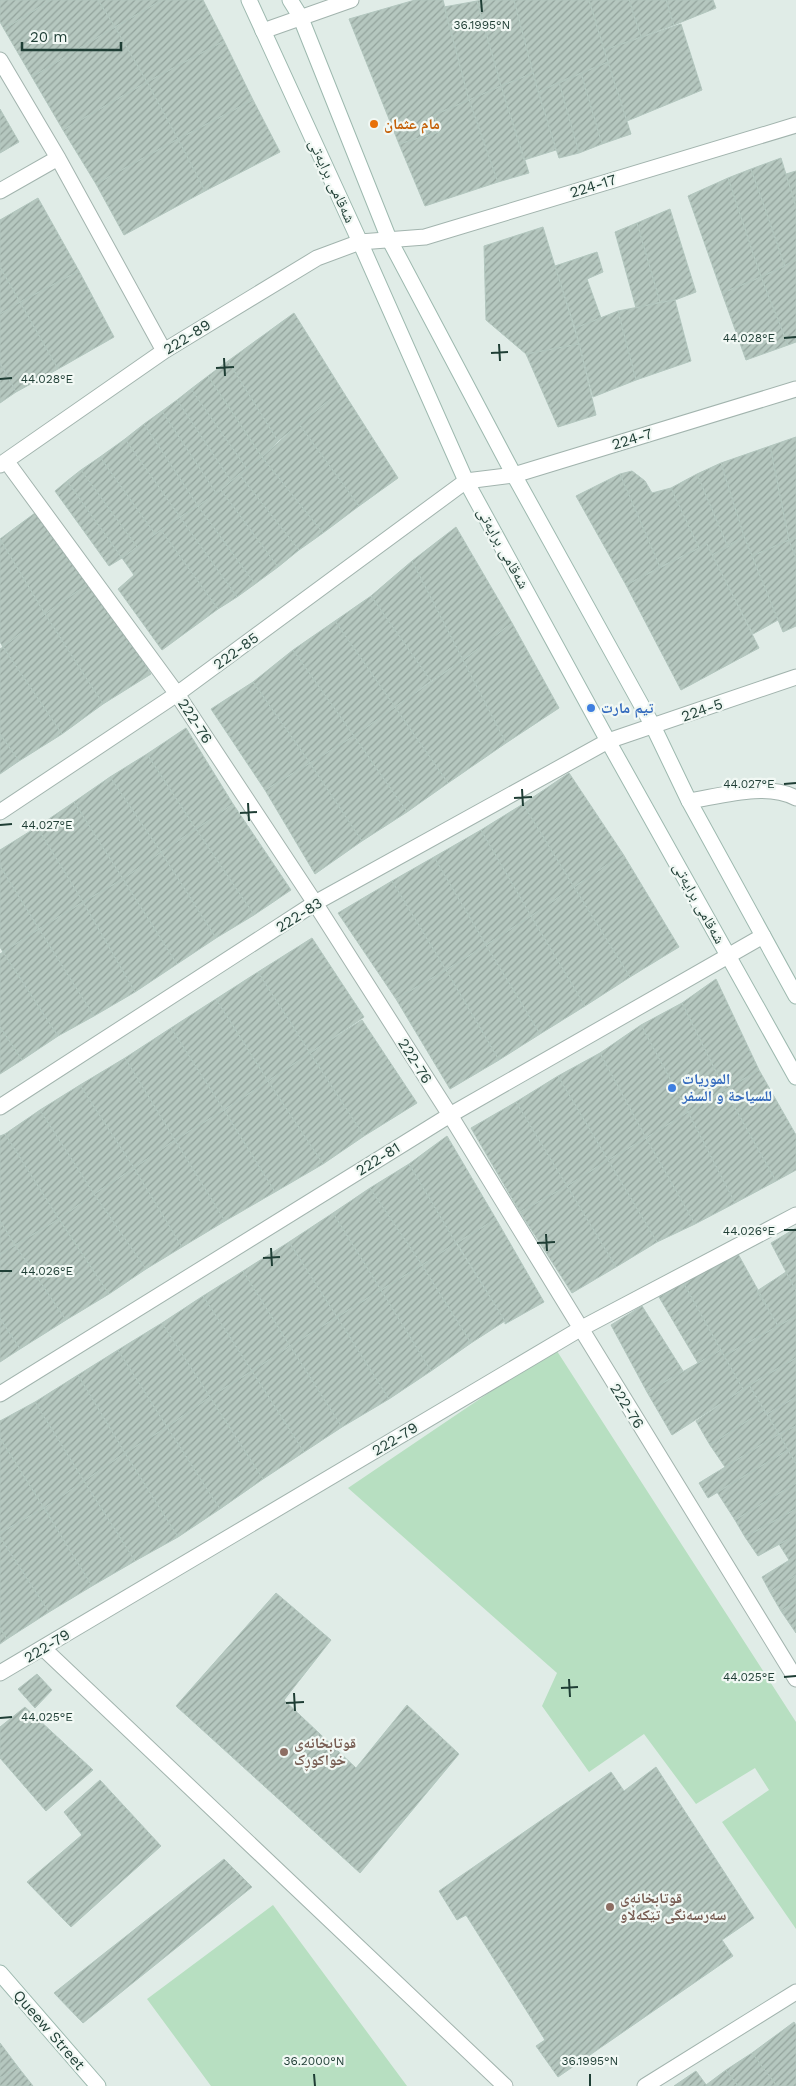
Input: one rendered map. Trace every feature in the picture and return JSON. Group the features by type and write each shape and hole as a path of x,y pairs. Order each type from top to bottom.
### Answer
{"street":[{"name":"شەقامی برایەتی","path":"249,0 360,242 466,481 608,741 796,1077"},
{"name":"شەقامی برایەتی","path":"290,0 300,16 389,239 514,475 653,726 689,801 796,996"},
{"path":"263,31 300,16 351,0"},
{"path":"0,60 58,158 164,351"},
{"name":"224-17","path":"389,239 425,237 796,125"},
{"path":"0,191 58,158"},
{"name":"222-89","path":"2,465 164,351 317,258 360,242 389,239"},
{"name":"224-7","path":"466,481 514,475 796,389"},
{"name":"222-76","path":"2,465 177,694 315,903 450,1115 796,1679"},
{"name":"222-85","path":"0,812 177,694 466,481"},
{"name":"224-5","path":"608,741 796,677"},
{"name":"222-83","path":"0,1106 315,903 608,741"},
{"path":"689,801 765,789 787,793 796,798"},
{"name":"222-81","path":"0,1394 450,1115 763,936"},
{"name":"222-79","path":"0,1673 580,1329 796,1215"},
{"path":"43,1648 505,2086"},
{"name":"Queew Street","path":"0,1973 98,2086"},
{"path":"645,2086 796,1992"}],"green space":[{"path":"555,1348 796,1722 796,1929 722,1822 769,1790 755,1768 696,1804 644,1734 589,1772 542,1706 557,1673 348,1488"},
{"path":"273,1905 407,2086 211,2086 147,1999"}],"building":[{"path":"0,0 51,0 4,29 0,22"},
{"path":"51,0 98,0 115,27 32,77 4,29"},
{"path":"98,0 162,0 115,27"},
{"path":"162,0 203,0 224,41 147,82 115,27"},
{"path":"415,0 443,0 469,100 434,115 439,132 399,144 349,19"},
{"path":"514,0 533,73 501,86 477,1"},
{"path":"514,0 589,0 608,62 538,92"},
{"path":"589,0 629,0 641,37 604,50"},
{"path":"629,0 666,0 674,25 641,37"},
{"path":"666,0 713,0 716,8 674,25"},
{"path":"477,1 501,86 469,100 444,7"},
{"path":"681,24 702,90 627,121 604,50"},
{"path":"115,27 147,82 63,130 32,77"},
{"path":"224,41 253,100 178,139 147,82"},
{"path":"608,62 631,134 602,144 581,73"},
{"path":"533,73 556,150 524,160 501,86"},
{"path":"581,73 602,144 579,153 559,82"},
{"path":"147,82 178,139 96,184 63,130"},
{"path":"559,82 579,153 559,158 538,92"},
{"path":"501,86 529,173 498,182 469,100"},
{"path":"253,100 280,152 205,191 178,139"},
{"path":"469,100 498,182 425,206 399,144 439,132 434,115"},
{"path":"0,109 19,142 0,153"},
{"path":"178,139 205,191 124,235 96,184"},
{"path":"781,158 796,207 796,260 785,266 751,169"},
{"path":"751,169 785,266 761,277 728,178"},
{"path":"796,171 796,207 786,174"},
{"path":"728,178 761,277 722,293 688,196"},
{"path":"38,198 79,271 20,302 0,267 0,220"},
{"path":"670,209 696,292 675,300 660,302 637,223"},
{"path":"637,223 660,302 636,308 615,232"},
{"path":"543,227 579,344 526,354 486,320 484,246"},
{"path":"597,252 603,272 587,279 601,318 575,328 555,266"},
{"path":"796,260 796,342 788,345 761,277"},
{"path":"0,267 20,302 0,314"},
{"path":"79,271 114,337 58,369 20,302"},
{"path":"761,277 788,345 746,360 722,293"},
{"path":"675,300 691,361 636,380 618,311"},
{"path":"20,302 58,369 16,392 0,363 0,314"},
{"path":"618,311 636,380 593,397 575,328"},
{"path":"294,313 342,390 278,441 228,361"},
{"path":"579,344 596,415 558,427 526,354"},
{"path":"228,361 278,441 262,457 208,376"},
{"path":"0,363 16,392 0,403"},
{"path":"208,376 262,457 247,469 191,389"},
{"path":"191,389 247,469 231,481 177,400"},
{"path":"342,390 398,478 359,506 299,424"},
{"path":"177,400 231,481 216,493 162,411"},
{"path":"162,411 216,493 198,506 144,424"},
{"path":"144,424 198,506 180,517 125,439"},
{"path":"299,424 359,506 323,533 262,457"},
{"path":"796,437 796,538 789,540 770,446"},
{"path":"125,439 180,517 155,534 100,457"},
{"path":"770,446 789,540 752,556 721,463"},
{"path":"100,457 155,534 137,547 81,470"},
{"path":"262,457 323,533 299,550 239,474"},
{"path":"721,463 744,536 728,547 697,474"},
{"path":"81,470 137,547 122,558 67,481"},
{"path":"632,471 645,481 652,493 671,488 699,548 660,567 620,474"},
{"path":"239,474 299,550 278,567 221,490"},
{"path":"620,474 660,567 626,585 576,496"},
{"path":"697,474 728,547 712,555 707,544 699,548 671,488"},
{"path":"67,481 122,558 109,566 55,491"},
{"path":"221,490 278,567 255,584 198,506"},
{"path":"198,506 255,584 237,597 180,517"},
{"path":"39,510 92,581 45,614 0,539"},
{"path":"180,517 237,597 218,609 161,530"},
{"path":"456,527 512,623 463,660 412,561"},
{"path":"161,530 218,609 162,650 118,589 134,575 122,558"},
{"path":"744,536 778,620 753,634 712,555"},
{"path":"796,538 796,558 789,540"},
{"path":"0,539 45,614 3,647 0,642"},
{"path":"789,540 796,558 796,626 783,632 752,556"},
{"path":"707,544 759,648 681,690 626,585"},
{"path":"412,561 463,660 431,681 371,596"},
{"path":"92,581 151,674 103,704 45,614"},
{"path":"371,596 431,681 395,707 335,621"},
{"path":"45,614 103,704 62,734 3,647"},
{"path":"335,621 395,707 354,736 293,650"},
{"path":"512,623 559,708 506,743 463,660"},
{"path":"3,647 62,734 19,761 0,734 0,649"},
{"path":"293,650 354,736 310,763 253,682"},
{"path":"463,660 506,743 448,783 395,707"},
{"path":"253,682 310,763 265,790 211,709"},
{"path":"395,707 448,783 407,812 354,736"},
{"path":"186,728 233,804 196,829 147,754"},
{"path":"0,734 19,761 0,774"},
{"path":"354,736 407,812 362,841 310,763"},
{"path":"147,754 196,829 161,852 110,777"},
{"path":"310,763 362,841 315,874 265,790"},
{"path":"569,773 623,854 574,887 523,804"},
{"path":"110,777 161,852 123,879 74,802"},
{"path":"74,802 123,879 83,902 37,827"},
{"path":"233,804 291,890 254,915 196,829"},
{"path":"523,804 574,887 531,916 481,830"},
{"path":"37,827 83,902 39,929 0,866 0,850"},
{"path":"196,829 254,915 216,938 161,852"},
{"path":"481,830 531,916 486,945 434,857"},
{"path":"161,852 216,938 177,964 123,879"},
{"path":"623,854 679,947 630,977 574,887"},
{"path":"434,857 486,945 446,970 392,881"},
{"path":"0,866 39,929 3,952 0,947"},
{"path":"123,879 177,964 135,992 83,902"},
{"path":"392,881 446,970 396,999 338,913"},
{"path":"574,887 630,977 585,1006 531,916"},
{"path":"83,902 135,992 94,1016 39,929"},
{"path":"531,916 585,1006 540,1034 486,945"},
{"path":"39,929 94,1016 58,1036 3,952"},
{"path":"312,938 364,1017 310,1053 258,972"},
{"path":"486,945 540,1034 499,1060 446,970"},
{"path":"3,952 58,1036 22,1060 0,1027 0,954"},
{"path":"446,970 499,1060 450,1089 396,999"},
{"path":"258,972 310,1053 268,1081 216,999"},
{"path":"716,979 759,1070 725,1090 682,1003"},
{"path":"216,999 268,1081 224,1110 171,1028"},
{"path":"682,1003 725,1090 688,1112 641,1025"},
{"path":"362,1020 417,1103 364,1136 310,1053"},
{"path":"641,1025 688,1112 646,1138 600,1053"},
{"path":"0,1027 22,1060 0,1074"},
{"path":"171,1028 224,1110 175,1140 125,1058"},
{"path":"310,1053 364,1136 323,1164 268,1081"},
{"path":"600,1053 646,1138 608,1160 558,1076"},
{"path":"125,1058 175,1140 134,1168 80,1085"},
{"path":"759,1070 796,1135 796,1170 776,1181 725,1090"},
{"path":"558,1076 608,1160 567,1186 516,1102"},
{"path":"268,1081 323,1164 275,1192 224,1110"},
{"path":"80,1085 134,1168 94,1194 40,1110"},
{"path":"725,1090 776,1181 735,1203 688,1112"},
{"path":"516,1102 567,1186 520,1212 471,1128"},
{"path":"40,1110 94,1194 59,1219 5,1134"},
{"path":"224,1110 275,1192 225,1221 175,1140"},
{"path":"688,1112 735,1203 695,1224 646,1138"},
{"path":"5,1134 59,1219 15,1245 0,1221 0,1136"},
{"path":"447,1136 496,1219 456,1243 409,1164"},
{"path":"646,1138 695,1224 657,1242 608,1160"},
{"path":"175,1140 225,1221 182,1247 134,1168"},
{"path":"608,1160 657,1242 616,1267 567,1186"},
{"path":"409,1164 456,1243 422,1265 370,1188"},
{"path":"134,1168 182,1247 146,1269 94,1194"},
{"path":"567,1186 616,1267 572,1293 520,1212"},
{"path":"370,1188 422,1265 381,1290 333,1213"},
{"path":"94,1194 146,1269 109,1294 59,1219"},
{"path":"333,1213 381,1290 337,1317 289,1242"},
{"path":"59,1219 109,1294 66,1320 15,1245"},
{"path":"496,1219 544,1302 505,1324 505,1321 457,1243"},
{"path":"0,1221 15,1245 0,1254"},
{"path":"796,1228 796,1291 771,1243"},
{"path":"289,1242 337,1317 290,1346 243,1271"},
{"path":"456,1243 505,1321 471,1343 422,1265"},
{"path":"15,1245 66,1320 20,1349 0,1318 0,1254"},
{"path":"738,1254 778,1326 724,1356 683,1282"},
{"path":"422,1265 471,1343 431,1371 381,1290"},
{"path":"243,1271 290,1346 252,1371 203,1296"},
{"path":"786,1272 796,1291 796,1316 778,1326 757,1291"},
{"path":"683,1282 721,1350 698,1363 659,1297"},
{"path":"381,1290 431,1371 389,1399 337,1317"},
{"path":"203,1296 252,1371 210,1397 162,1323"},
{"path":"642,1306 683,1371 647,1392 611,1325"},
{"path":"796,1316 796,1358 743,1389 724,1356"},
{"path":"337,1317 389,1399 342,1427 290,1346"},
{"path":"0,1318 20,1349 0,1362"},
{"path":"162,1323 210,1397 167,1427 118,1350"},
{"path":"290,1346 342,1427 304,1452 252,1371"},
{"path":"118,1350 167,1427 125,1453 78,1375"},
{"path":"721,1350 743,1389 672,1435 647,1392"},
{"path":"796,1358 796,1397 767,1414 749,1385"},
{"path":"252,1371 304,1452 263,1479 210,1397"},
{"path":"78,1375 125,1453 84,1481 35,1402"},
{"path":"749,1385 764,1410 710,1445 696,1421"},
{"path":"210,1397 263,1479 220,1509 167,1427"},
{"path":"796,1397 796,1426 779,1434 767,1414"},
{"path":"35,1402 84,1481 44,1508 0,1438 0,1421"},
{"path":"764,1410 779,1434 725,1467 710,1445"},
{"path":"796,1426 796,1464 779,1434"},
{"path":"167,1427 220,1509 178,1537 125,1453"},
{"path":"779,1434 788,1450 708,1498 699,1483"},
{"path":"0,1438 44,1508 0,1533"},
{"path":"788,1450 796,1464 796,1483 735,1520 717,1492"},
{"path":"125,1453 178,1537 135,1561 84,1481"},
{"path":"84,1481 135,1561 92,1586 44,1508"},
{"path":"796,1483 796,1509 745,1537 735,1520"},
{"path":"44,1508 92,1586 49,1612 0,1537 0,1533"},
{"path":"796,1509 796,1535 758,1556 745,1537"},
{"path":"796,1535 796,1556 789,1560 779,1544"},
{"path":"0,1537 49,1612 7,1639 0,1628"},
{"path":"796,1556 796,1575 770,1592 762,1577"},
{"path":"796,1575 796,1601 781,1611 770,1592"},
{"path":"276,1593 331,1640 284,1700 356,1768 407,1705 459,1754 360,1873 176,1706"},
{"path":"796,1601 796,1633 781,1611"},
{"path":"0,1628 7,1639 0,1644"},
{"path":"37,1674 52,1690 35,1708 18,1689"},
{"path":"25,1707 93,1770 46,1811 0,1758 0,1727"},
{"path":"656,1767 754,1918 722,1940 733,1956 558,2077 536,2046 545,2040 466,1915 457,1920 439,1891 611,1772 624,1791"},
{"path":"100,1780 161,1846 71,1927 27,1882 82,1835 64,1812"},
{"path":"224,1859 252,1887 83,2023 54,1993"},
{"path":"794,2022 796,2025 796,2086 777,2086 752,2053"},
{"path":"0,2043 18,2067 0,2078"},
{"path":"752,2053 777,2086 738,2086 726,2070"},
{"path":"18,2067 33,2086 0,2086 0,2078"},
{"path":"726,2070 738,2086 706,2085"},
{"path":"696,2071 707,2086 674,2086"}],"place":[{"name":"مام عثمان","path":"374,124"},
{"name":"تيم مارت","path":"591,708"},
{"name":"الموريات للسياحة و السفر","path":"672,1088"},
{"name":"قوتابخانەی خواکوڕک","path":"284,1752"},
{"name":"قوتابخانەی سەرسەنگی تێکەڵاو","path":"610,1907"}]}
